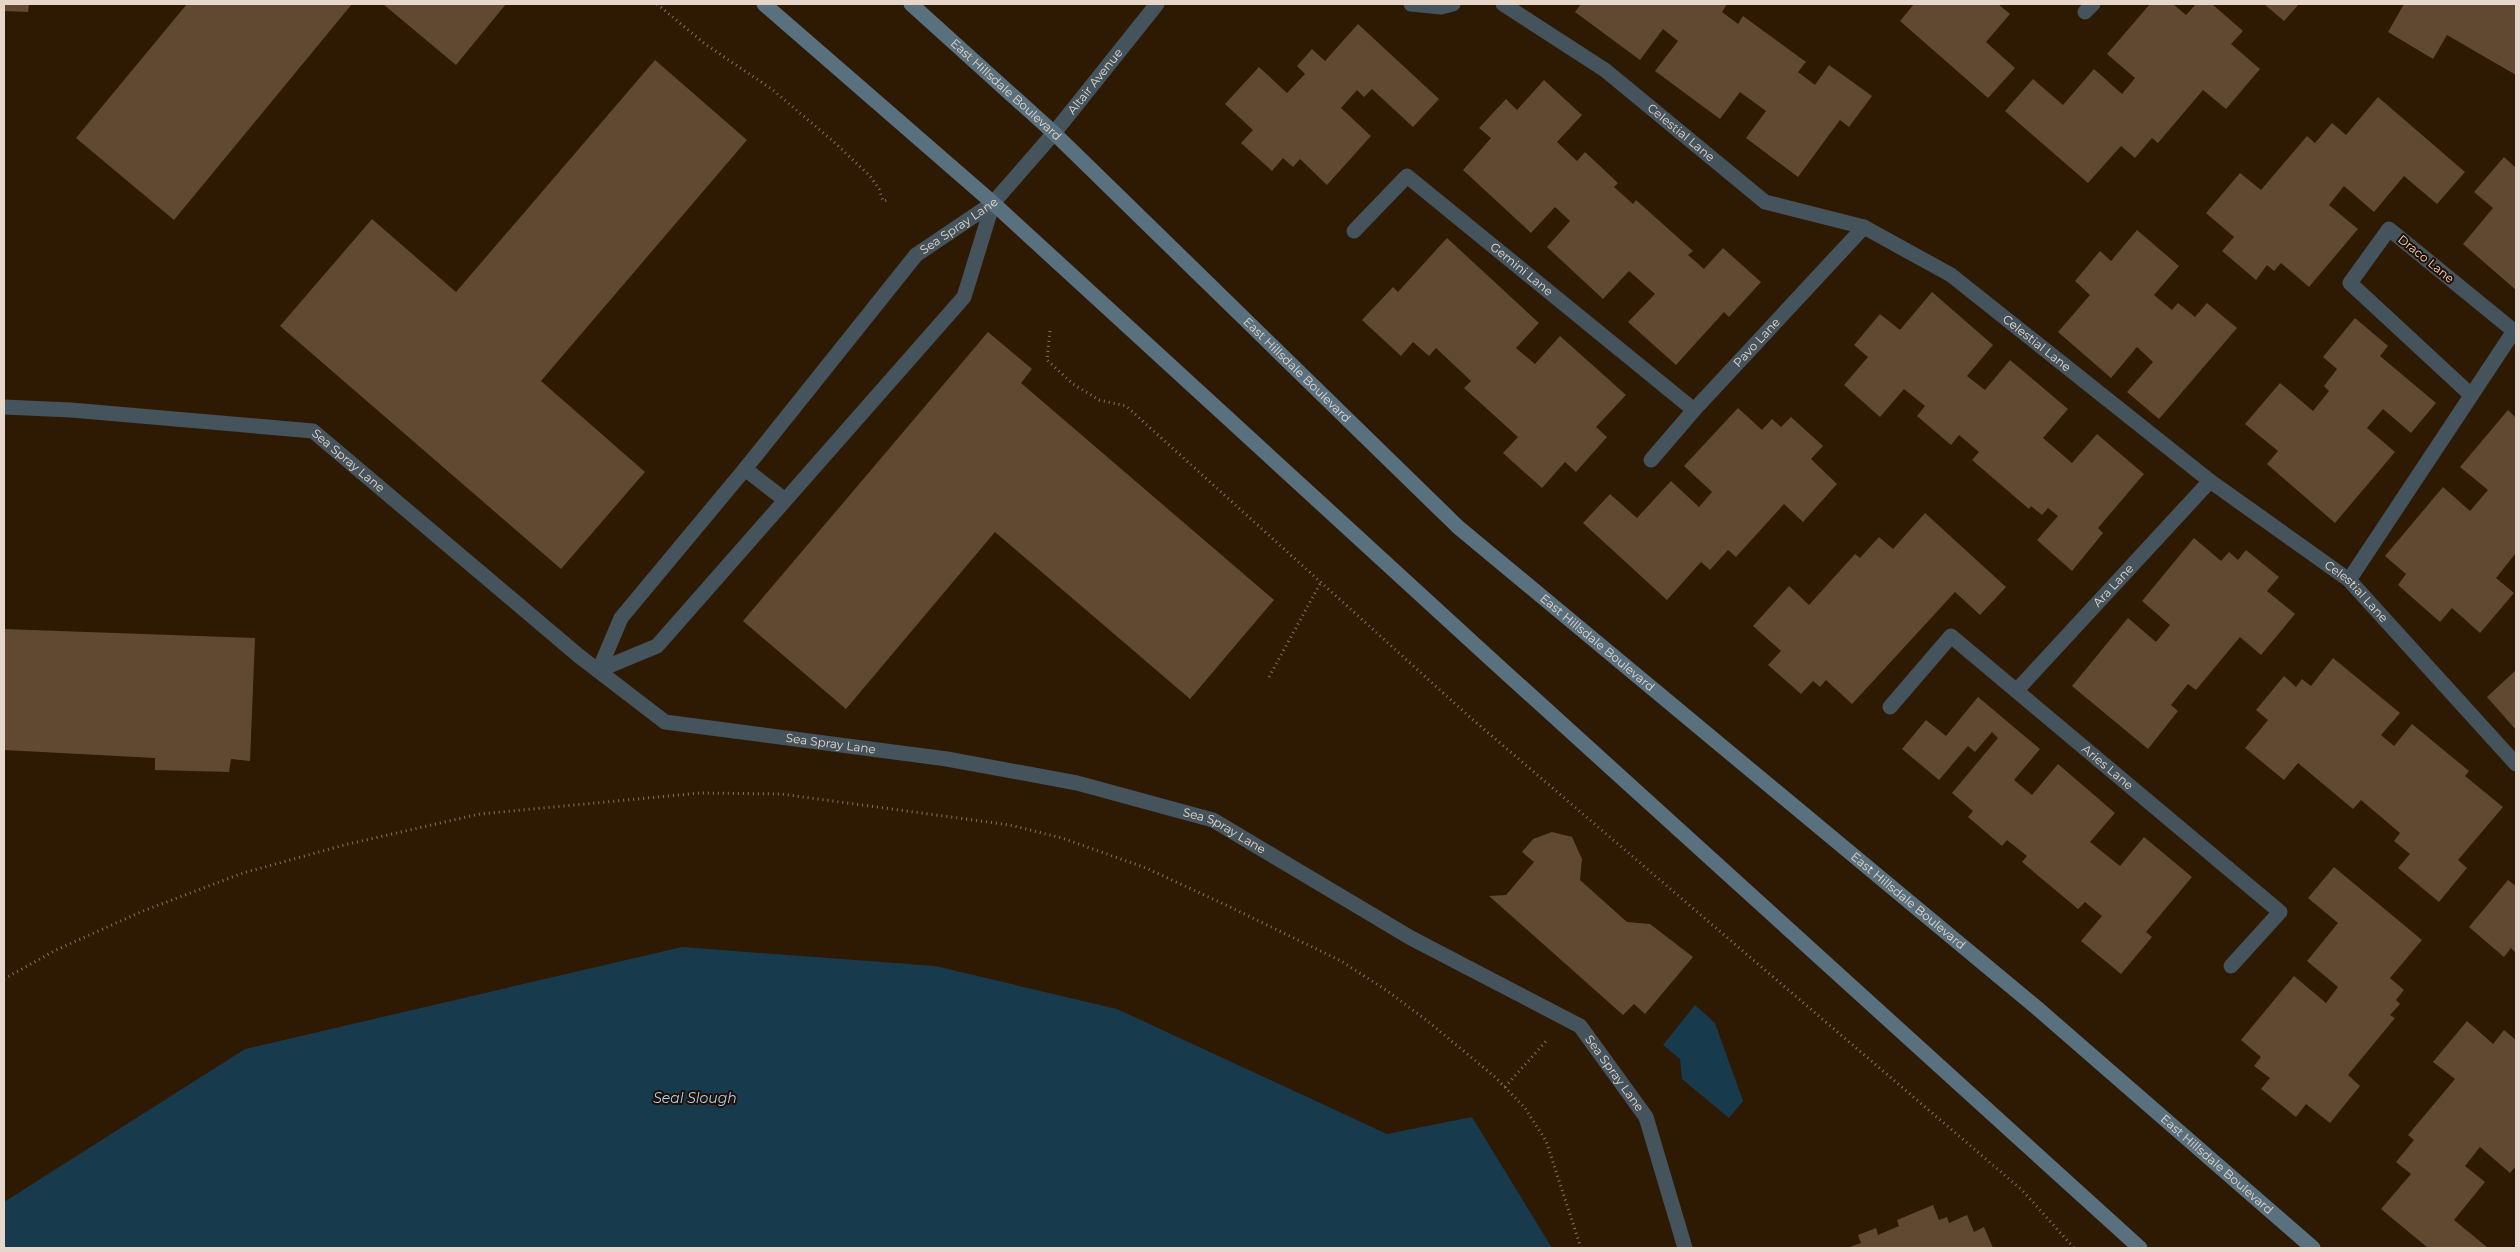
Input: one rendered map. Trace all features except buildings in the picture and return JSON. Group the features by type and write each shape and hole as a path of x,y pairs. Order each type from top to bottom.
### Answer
{"main road":[{"path":"764,4 993,203 1483,652 2140,1248"},
{"name":"East Hillsdale Boulevard","path":"911,4 1054,133 1458,527 2037,1008 2313,1248"}],"street":[{"name":"Altair Avenue","path":"993,203 1054,133 1157,4"},
{"path":"1411,4 1441,7 1453,4"},
{"name":"Celestial Lane","path":"1512,6 1605,70 1765,202 1864,228 1951,275 2210,481 2349,580 2516,764"},
{"name":"Gemini Lane","path":"1354,231 1407,176 1694,410"},
{"name":"Sea Spray Lane","path":"599,670 622,618 745,469 916,254 993,203"},
{"name":"Sea Spray Lane","path":"599,670 657,646 964,297 993,203"},
{"name":"Pavo Lane","path":"1651,460 1694,410 1864,228"},
{"name":"Draco Lane","path":"2349,580 2471,396 2514,331 2389,228 2350,283 2471,396"},
{"name":"Sea Spray Lane","path":"4,407 71,410 313,431 599,670 665,722 947,759 1078,783 1213,820 1411,938 1580,1026 1646,1117 1686,1248"},
{"path":"745,469 785,500"},
{"name":"Ara Lane","path":"2017,690 2210,481"},
{"name":"Aries Lane","path":"1890,706 1951,636 2280,912 2231,966"}],"path":[{"path":"657,4 705,44 773,90 856,160 879,189 883,202 889,200"},
{"path":"1050,331 1047,360 1054,368 1099,400 1126,406 1479,725 2022,1190 2074,1248"},
{"path":"1269,676 1321,582"},
{"path":"4,979 56,950 143,911 243,873 348,844 480,814 527,808 700,793 781,794 1010,825 1062,838 1146,868 1341,961 1425,1018 1496,1077 1525,1108 1546,1141 1581,1248"},
{"path":"1505,1087 1530,1059"}],"water":[{"name":"Seal Slough","path":"682,947 935,966 1117,1009 1387,1134 1472,1117 1552,1248 4,1248 4,1202 245,1049"},
{"path":"1695,1005 1715,1023 1743,1101 1729,1118 1682,1079 1680,1059 1663,1045"}]}
